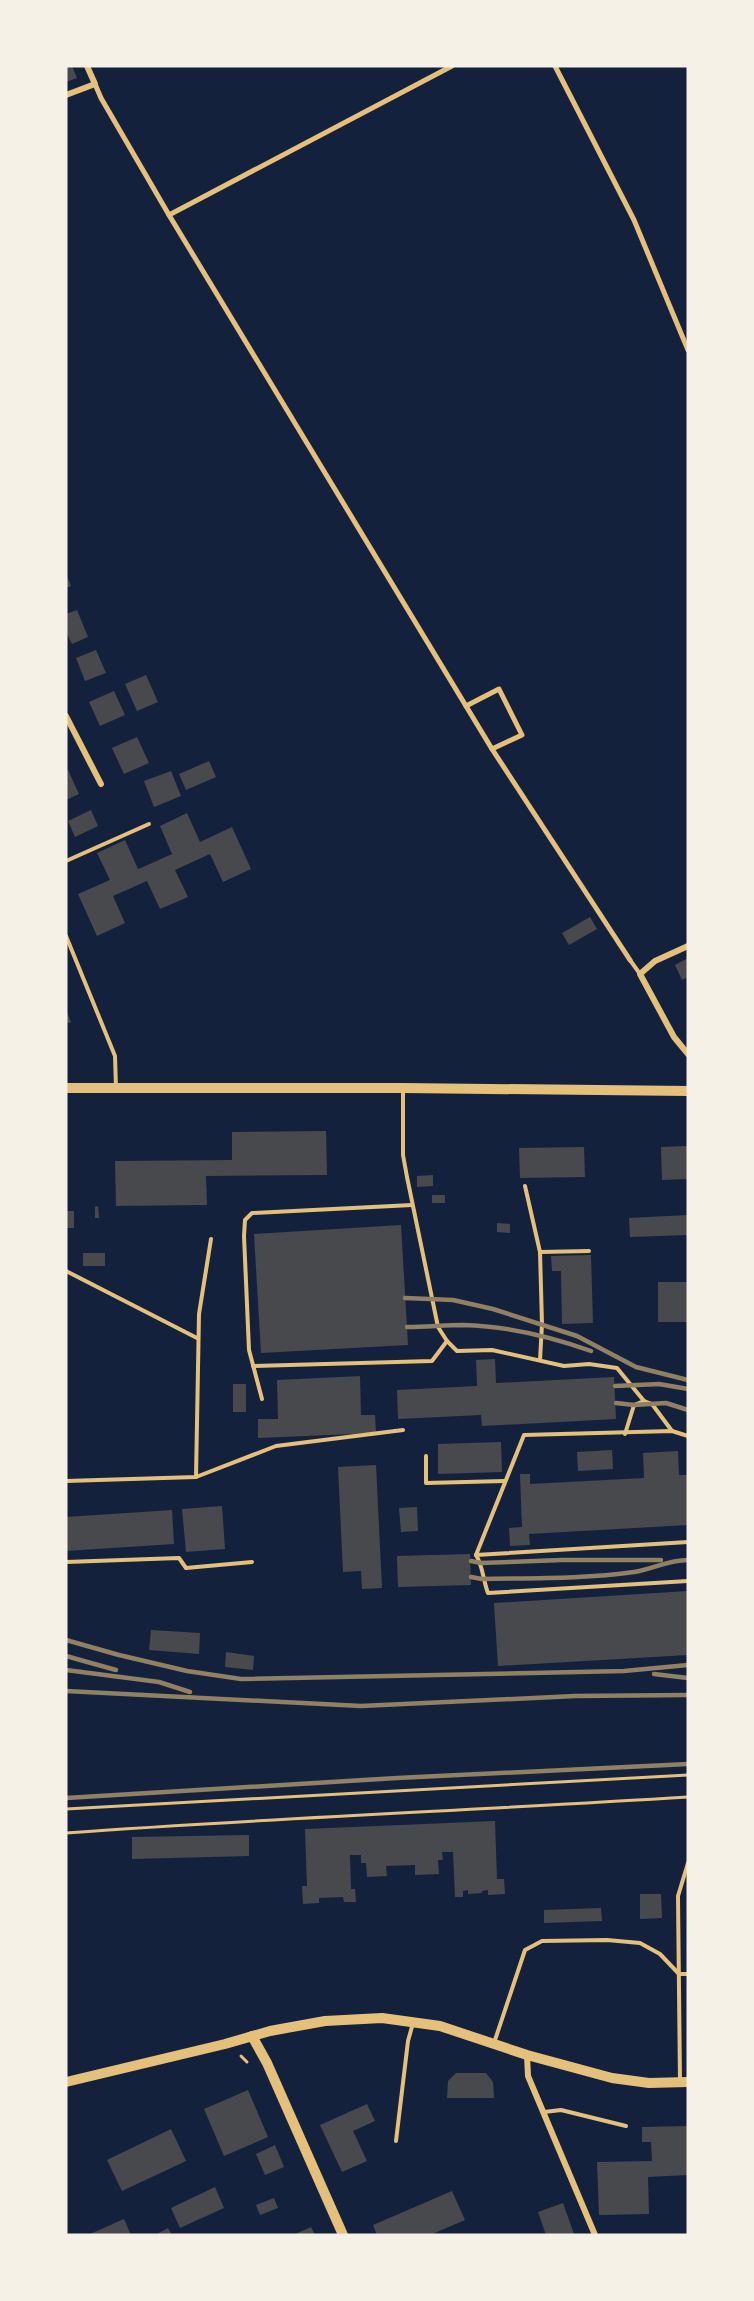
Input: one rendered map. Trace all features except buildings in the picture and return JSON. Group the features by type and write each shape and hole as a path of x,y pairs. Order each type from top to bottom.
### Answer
{"street":[{"path":"87,66 101,98 169,215 492,749 630,960"},
{"path":"169,215 452,66"},
{"path":"555,66 634,220 688,350"},
{"path":"66,95 95,84"},
{"path":"466,706 499,689 522,735 492,749"},
{"path":"66,716 101,784"},
{"path":"688,946 654,961 640,974 674,1037 688,1054"},
{"path":"66,1088 688,1091"},
{"path":"66,2082 270,2031 325,2021 382,2018 440,2026 527,2055 612,2078 650,2083 684,2083"},
{"path":"252,2036 267,2063 343,2235"},
{"path":"527,2055 528,2076 595,2235"}],"lane":[{"path":"66,861 149,824"},
{"path":"66,936 115,1056 116,1088"},
{"path":"630,960 640,974"},
{"path":"403,1088 403,1155 438,1327 447,1341 457,1351 492,1350 564,1366 589,1364 617,1368 644,1401 652,1404 672,1431"},
{"path":"525,1186 540,1252 542,1324 540,1360"},
{"path":"262,1399 249,1350 245,1220 252,1213 412,1205"},
{"path":"196,1477 197,1338 211,1239"},
{"path":"540,1252 589,1251"},
{"path":"66,1271 197,1338"},
{"path":"253,1366 432,1361 447,1341"},
{"path":"625,1434 634,1405 644,1401"},
{"path":"66,1481 196,1477 276,1446 403,1430"},
{"path":"476,1556 524,1435 672,1431 688,1436"},
{"path":"426,1456 426,1483 505,1481"},
{"path":"476,1556 688,1542"},
{"path":"476,1556 481,1563 482,1579 488,1593 688,1581"},
{"path":"66,1562 179,1558 186,1568 252,1562"},
{"path":"684,2083 678,1896 688,1863"},
{"path":"494,2044 525,1950 542,1941 607,1940 640,1943 660,1954 679,1974 688,1974"},
{"path":"396,2141 408,2041 413,2023"},
{"path":"543,2112 561,2110 626,2126"}],"path":[{"path":"66,1809 688,1775"},
{"path":"66,1833 224,1822 412,1814 688,1797"},
{"path":"241,2056 247,2062"}],"railway":[{"path":"405,1298 453,1300 493,1309 577,1336 636,1367 688,1380"},
{"path":"407,1327 463,1325 496,1327 544,1336 591,1351"},
{"path":"615,1386 659,1384 688,1389"},
{"path":"616,1403 634,1405 666,1403 688,1410"},
{"path":"471,1561 481,1563 661,1560"},
{"path":"471,1577 482,1579 596,1576 634,1572 674,1561 688,1560"},
{"path":"66,1640 187,1671 241,1679 624,1671 688,1665"},
{"path":"66,1656 116,1670"},
{"path":"66,1670 159,1682 190,1692"},
{"path":"654,1674 688,1678"},
{"path":"66,1691 361,1706 575,1696 688,1695"},
{"path":"66,1798 397,1778 688,1764"}]}
